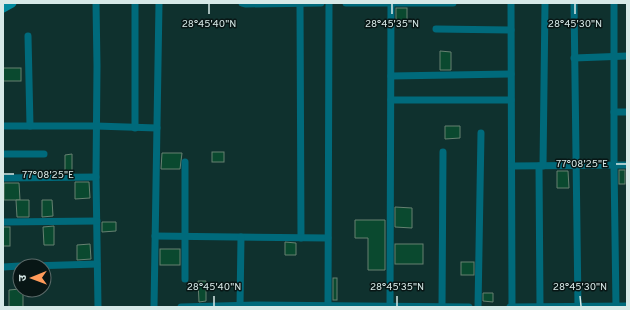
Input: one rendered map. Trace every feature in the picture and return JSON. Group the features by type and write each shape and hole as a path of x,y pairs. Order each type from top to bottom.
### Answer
{"street":[{"path":"3,8 12,3"},
{"path":"96,3 98,307"},
{"path":"135,3 135,128"},
{"path":"154,307 159,3"},
{"path":"242,3 320,3"},
{"path":"300,3 301,238"},
{"path":"328,307 329,3"},
{"path":"346,3 453,3"},
{"path":"390,307 391,3"},
{"path":"511,3 511,307 627,306"},
{"path":"540,307 541,166 545,3"},
{"path":"574,3 578,307"},
{"path":"614,3 616,307"},
{"path":"436,29 511,30"},
{"path":"28,36 30,126"},
{"path":"574,58 627,56"},
{"path":"391,76 511,74"},
{"path":"391,100 512,100"},
{"path":"614,112 627,112"},
{"path":"3,126 96,126 157,128"},
{"path":"478,307 481,133"},
{"path":"442,307 443,152"},
{"path":"3,154 44,154"},
{"path":"185,162 185,279"},
{"path":"512,166 627,165"},
{"path":"3,178 96,177"},
{"path":"3,222 97,221"},
{"path":"155,236 328,238"},
{"path":"240,306 241,237"},
{"path":"52,265 97,264"},
{"path":"180,307 469,307"}],"building":[{"path":"396,8 407,8 407,21 396,21"},
{"path":"440,51 451,52 451,70 440,70"},
{"path":"3,68 21,68 21,81 3,81"},
{"path":"445,126 460,126 460,138 445,139"},
{"path":"212,152 224,152 224,162 212,162"},
{"path":"162,153 182,153 180,169 161,169"},
{"path":"72,154 72,172 65,172 65,155"},
{"path":"619,170 625,170 625,184 619,184"},
{"path":"557,171 568,171 569,188 557,188"},
{"path":"75,182 89,182 90,198 75,199"},
{"path":"4,183 19,183 20,200 4,200"},
{"path":"16,200 29,200 29,217 17,217"},
{"path":"42,200 52,200 53,216 42,217"},
{"path":"395,207 412,208 412,228 395,227"},
{"path":"355,220 385,220 385,270 368,270 368,238 355,238"},
{"path":"102,222 116,222 116,231 102,232"},
{"path":"54,226 54,245 44,245 43,227"},
{"path":"3,227 10,227 10,246 3,246"},
{"path":"285,242 296,243 296,255 285,255"},
{"path":"90,244 91,259 77,260 77,245"},
{"path":"395,244 423,244 423,264 395,264"},
{"path":"160,249 180,249 180,265 160,265"},
{"path":"461,262 474,262 474,275 461,275"},
{"path":"333,278 337,278 337,300 333,300"},
{"path":"198,281 206,281 206,301 199,302"},
{"path":"9,290 12,290 12,298 23,298 23,307 9,307"},
{"path":"483,293 493,293 493,302 483,301"}]}
